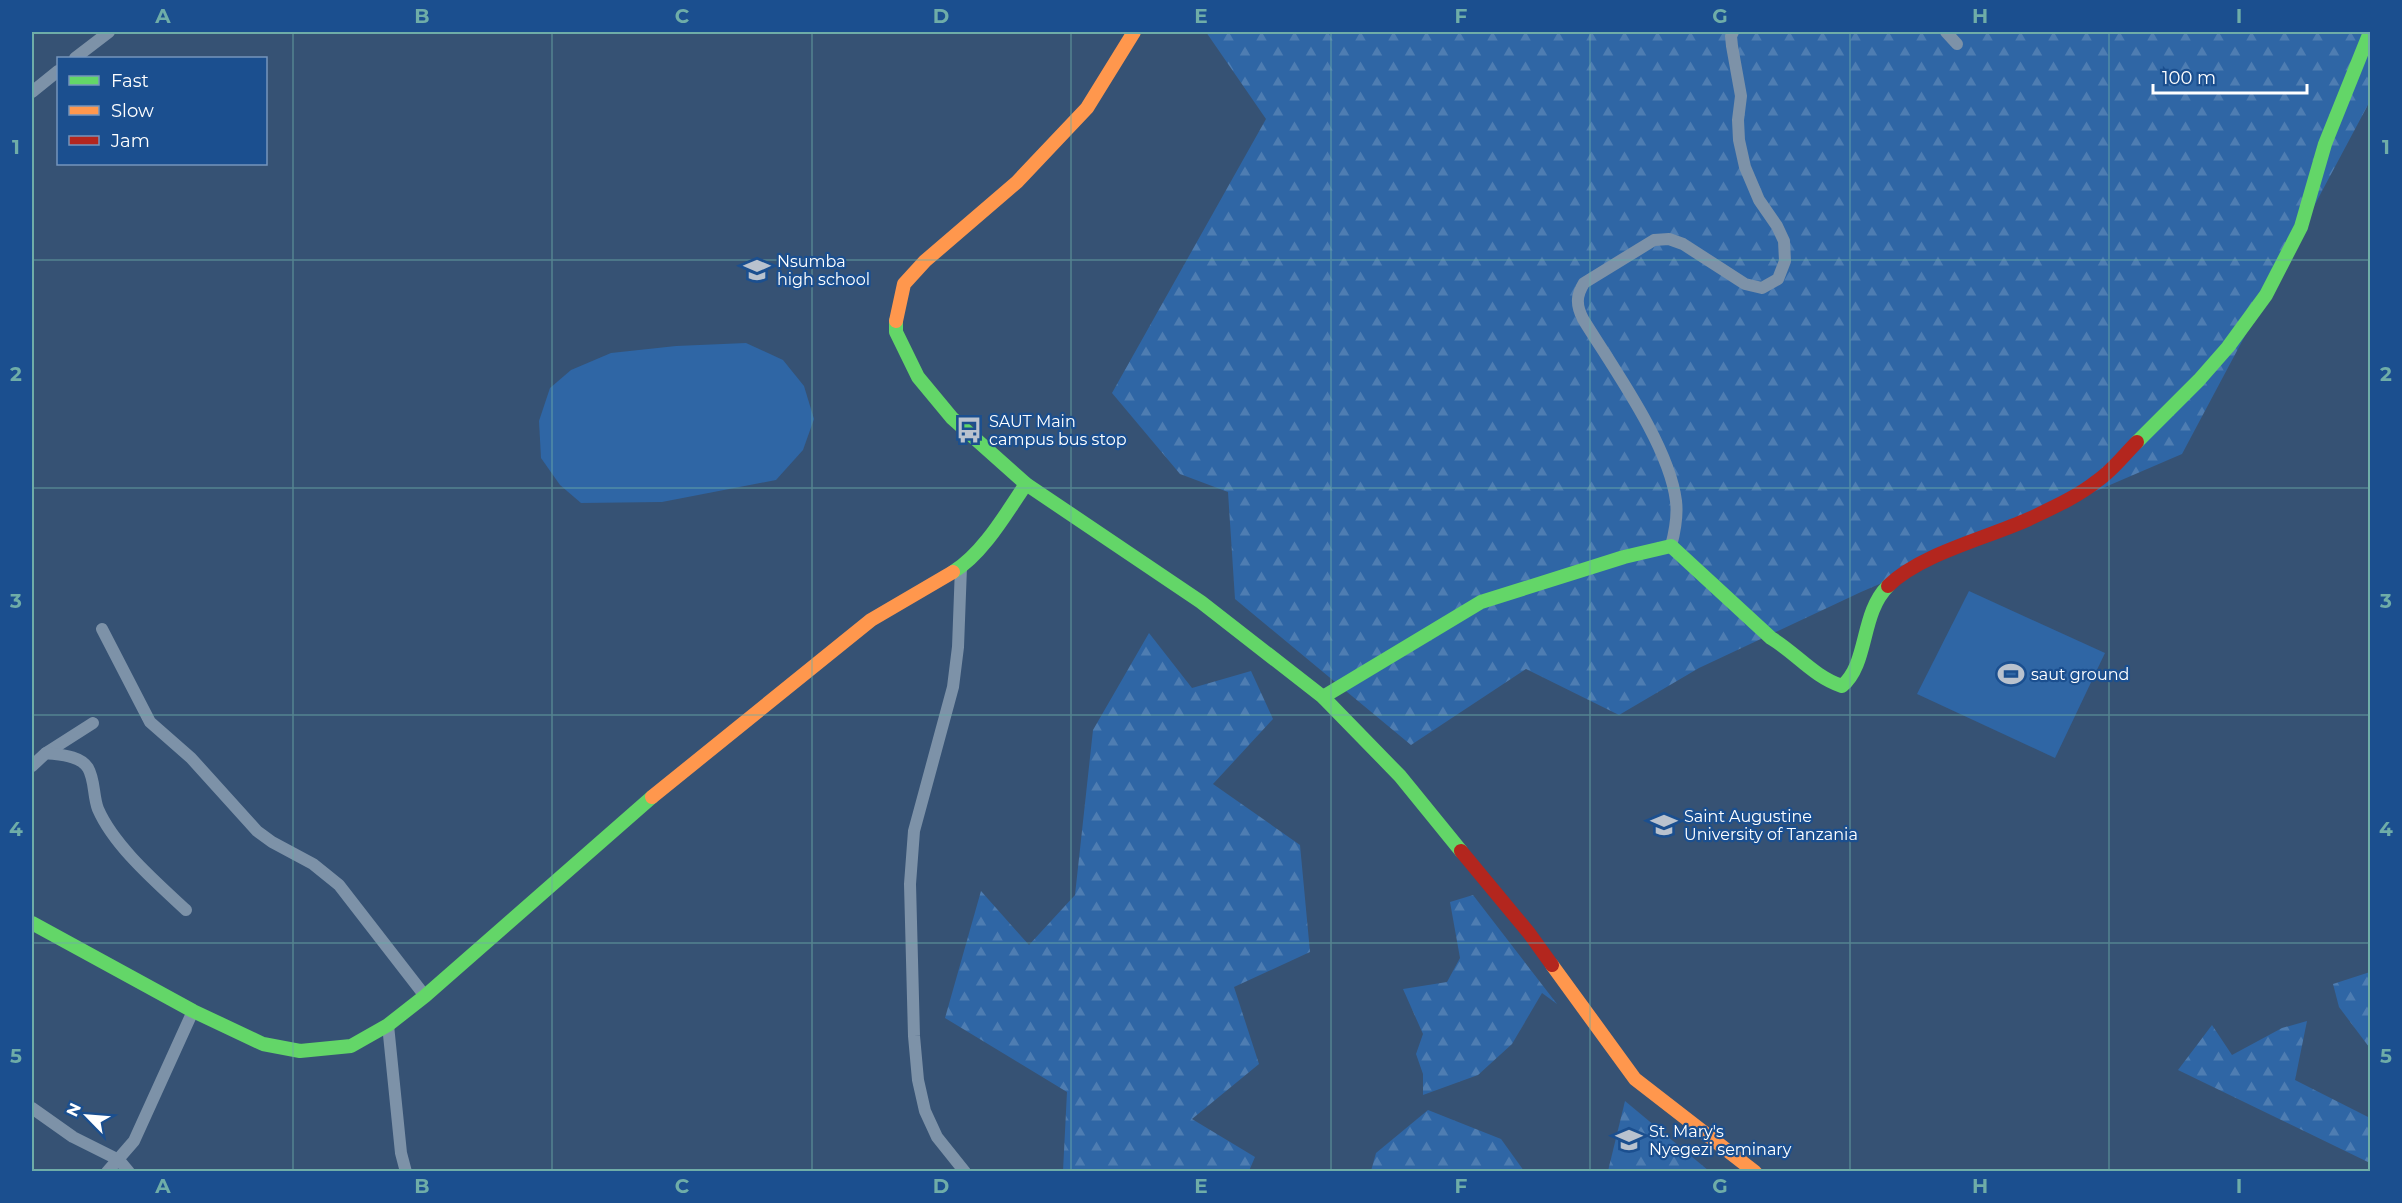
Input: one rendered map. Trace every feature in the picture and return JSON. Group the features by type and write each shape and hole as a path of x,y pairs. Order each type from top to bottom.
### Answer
{"street":[{"path":"76,57 110,32"},
{"path":"1134,32 1088,108 1017,182 925,261 904,284 898,299 897,332 918,377 952,418 1026,484 1201,602 1323,697 1400,776 1529,933 1635,1079 1755,1172"},
{"path":"1671,546 1676,524 1677,502 1671,475 1651,432 1582,319 1577,306 1578,293 1584,283 1654,240 1669,239 1683,244 1746,284 1762,288 1778,279 1785,261 1784,241 1777,226 1759,200 1746,167 1739,140 1738,120 1742,96 1732,46 1733,32"},
{"path":"1946,32 1957,44"},
{"path":"1323,697 1481,602 1624,557 1671,546 1771,638 1783,645 1826,681 1842,686 1850,679 1855,669 1877,597 1896,578 1926,561 2028,519 2098,481 2199,380 2228,347 2266,295 2301,227 2325,144 2370,32"},
{"path":"32,92 57,72"},
{"path":"32,922 193,1011 263,1044 300,1051 351,1046 388,1025 424,996 632,814 871,620 961,567 992,533 1026,484"},
{"path":"961,567 958,647 953,687 914,831 910,884 914,1036 918,1080 925,1111 938,1137 965,1172"},
{"path":"102,629 150,722 191,758 257,831 272,842 313,864 339,885 424,996"},
{"path":"32,766 46,753 93,723"},
{"path":"46,753 73,757 88,768 99,810 116,838 159,885 186,910"},
{"path":"107,1172 134,1141 193,1011"},
{"path":"388,1025 401,1153 406,1172"},
{"path":"32,1108 73,1137 119,1160 129,1172"}],"green space":[{"path":"1206,32 2370,32 2370,101 2182,454 1861,592 1699,668 1619,715 1526,669 1411,745 1235,599 1228,492 1180,474 1112,393 1266,119"},
{"path":"746,343 783,360 804,386 814,419 803,450 776,480 662,502 581,503 560,485 541,458 539,421 550,388 571,370 611,353 676,346"},
{"name":"saut ground","path":"1969,591 2105,653 2055,758 1917,694"},
{"path":"1149,633 1192,688 1251,671 1273,719 1213,784 1300,845 1310,952 1234,987 1259,1064 1192,1119 1255,1157 1249,1171 1063,1171 1067,1092 945,1018 981,891 1029,945 1075,895 1093,730"},
{"path":"1473,895 1557,1004 1542,993 1512,1044 1478,1075 1423,1095 1423,1074 1416,1054 1423,1034 1403,989 1447,982 1460,958 1450,902"},
{"path":"2370,972 2369,1047 2339,1007 2333,984"},
{"path":"2307,1021 2295,1080 2370,1118 2370,1163 2178,1070 2212,1025 2232,1055 2282,1028"},
{"path":"1625,1101 1709,1171 1608,1171"},
{"path":"1428,1110 1501,1139 1524,1171 1371,1171 1376,1153"}],"traffic: fast":[{"path":"2137,442 2199,380 2228,347 2266,295 2301,227 2325,144 2370,32"},
{"path":"896,321 896,332 918,377 952,418 1026,484 1201,602 1323,697 1400,776 1461,851"},
{"path":"953,572 984,544 1026,484"},
{"path":"1323,697 1481,602 1624,557 1671,546 1771,638 1814,671 1842,686 1857,665 1873,610 1879,597 1888,586"},
{"path":"32,923 193,1011 263,1044 300,1051 351,1046 388,1025 425,996 652,797"}],"traffic: slow":[{"path":"896,321 904,284 925,261 1017,182 1087,108 1134,32"},
{"path":"652,797 871,620 953,572"},
{"path":"1552,965 1635,1079 1755,1172"}],"traffic: jam":[{"path":"1888,586 1902,575 1936,556 2029,519 2073,497 2108,473 2137,442"},
{"path":"1461,851 1529,933 1552,965"}],"place":[{"name":"Nsumba high school","path":"757,270"},
{"name":"SAUT Main campus bus stop","path":"969,430"},
{"name":"saut ground","path":"2011,674"},
{"name":"Saint Augustine University of Tanzania","path":"1664,825"},
{"name":"St. Mary's Nyegezi seminary","path":"1629,1140"}]}
